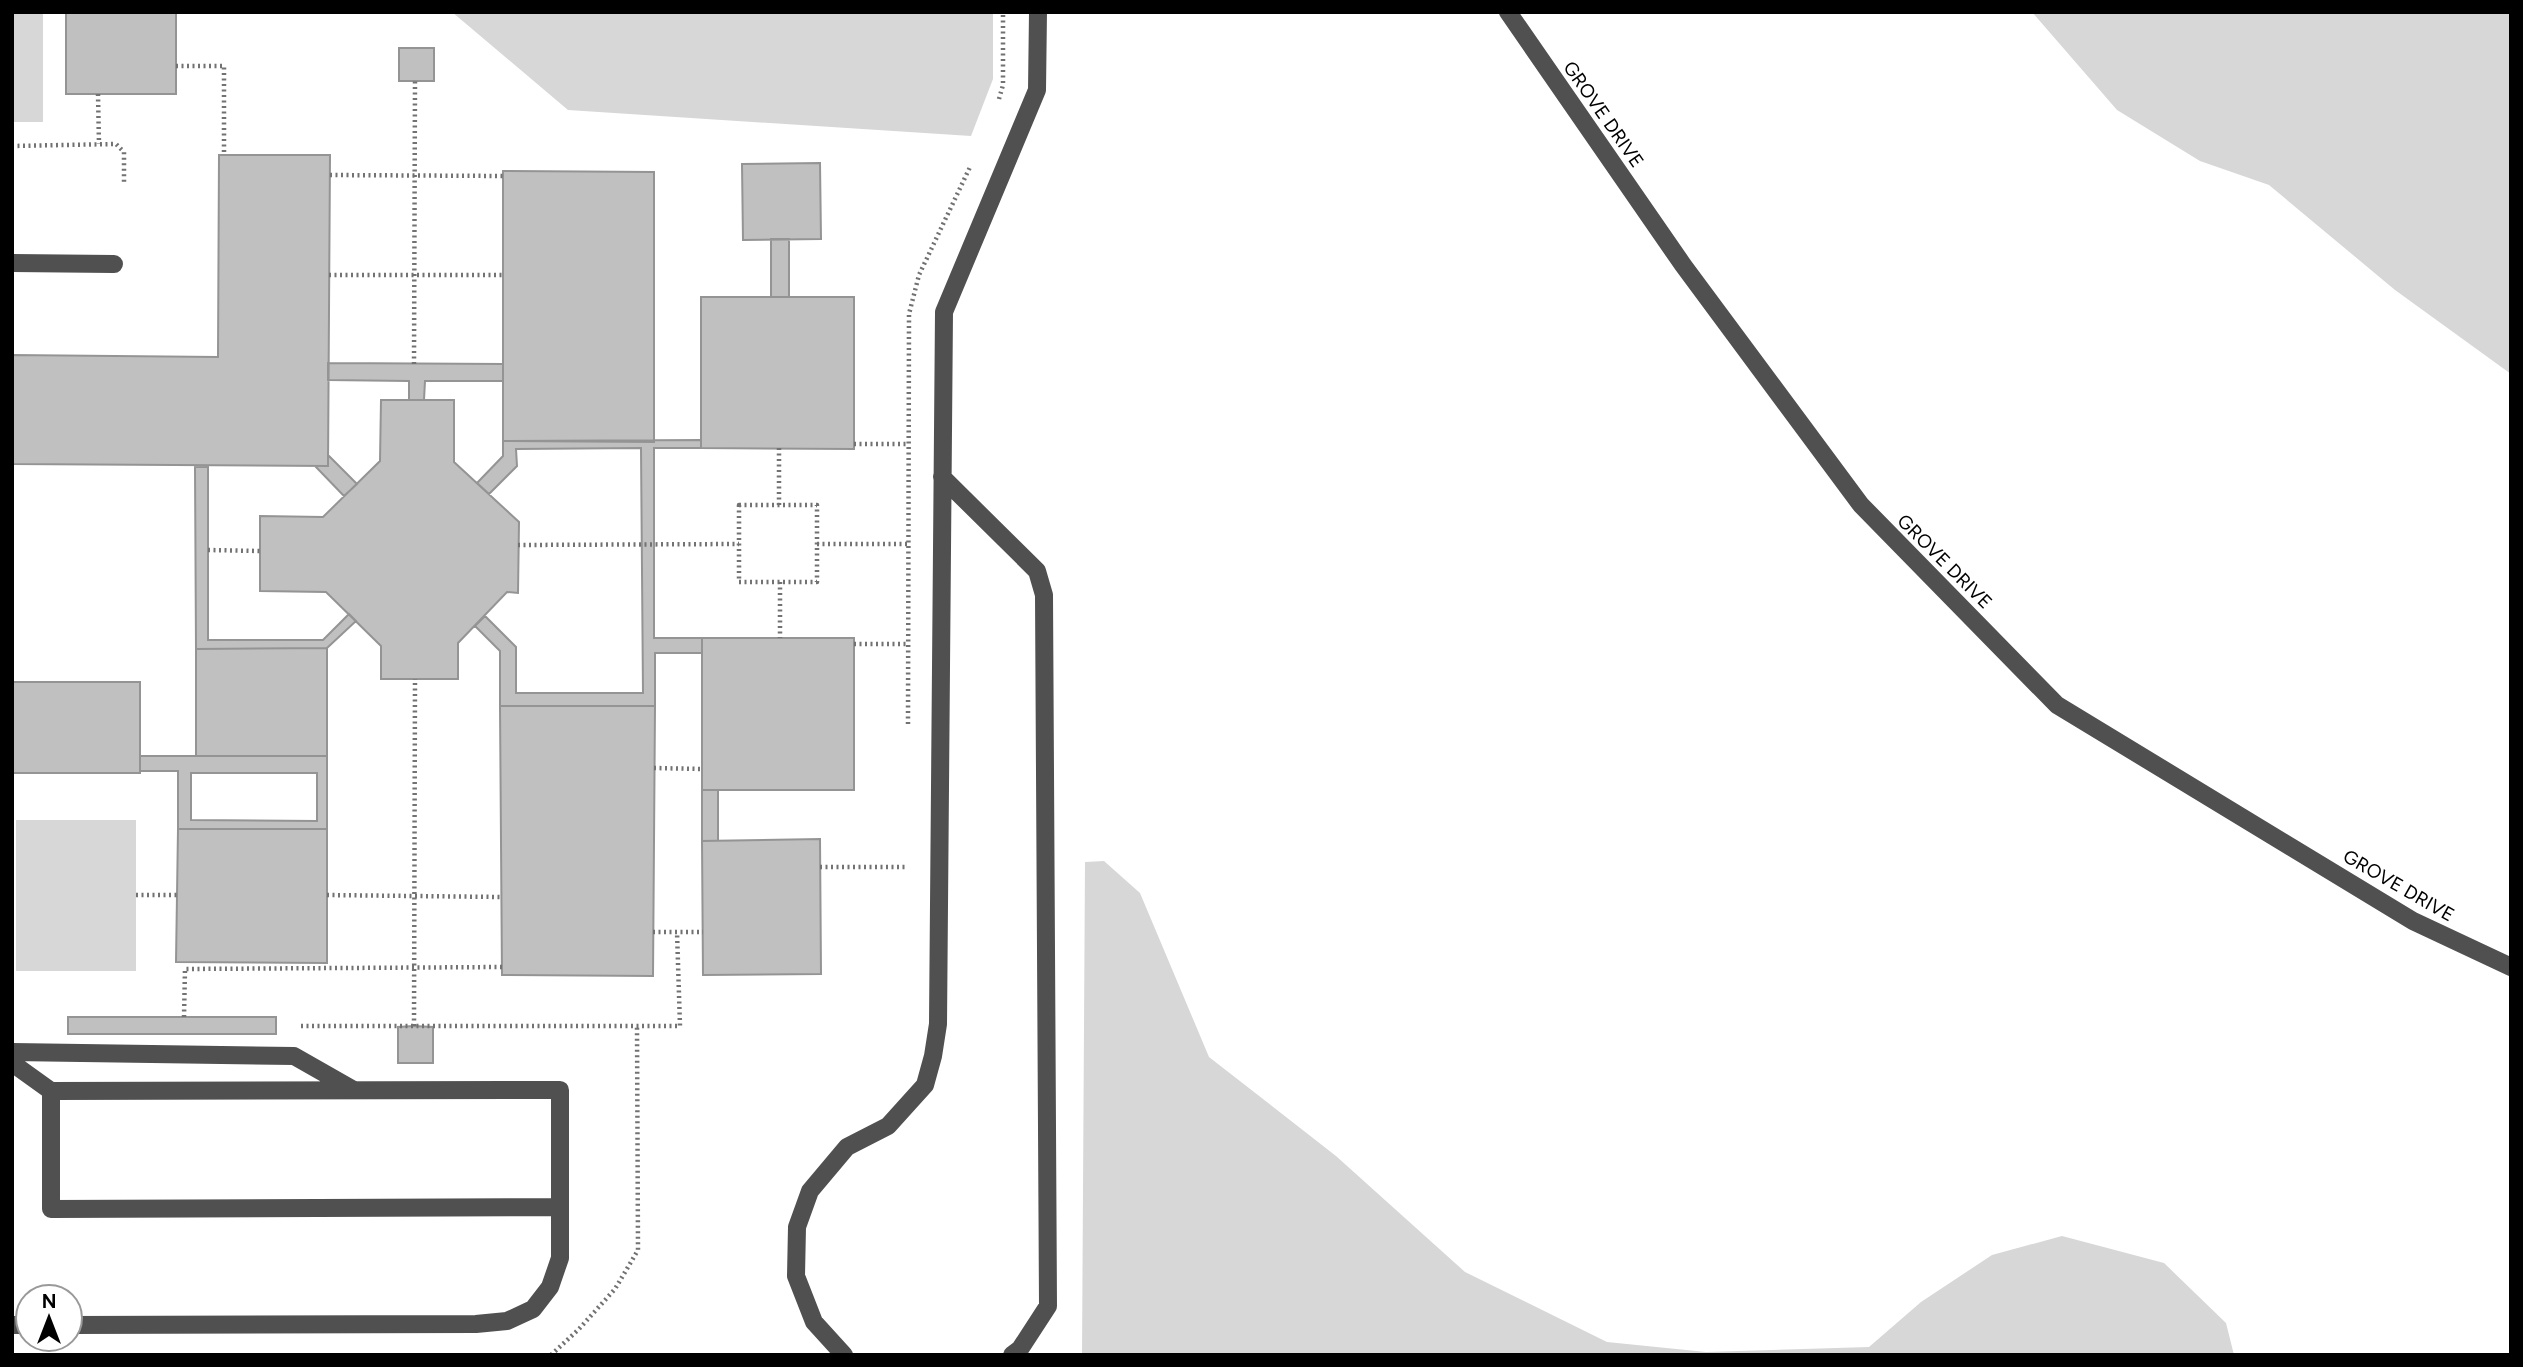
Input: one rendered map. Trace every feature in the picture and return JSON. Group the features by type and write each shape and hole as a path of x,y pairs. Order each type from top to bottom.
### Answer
{"street":[{"path":"844,1355 814,1322 796,1276 797,1227 810,1191 847,1147 888,1126 925,1086 933,1056 938,1024 944,312 1037,90 1038,12"},
{"name":"GROVE DRIVE","path":"1508,12 1682,265 1861,505 2057,705 2413,921 2511,967"},
{"path":"12,263 114,264"},
{"path":"942,477 1037,571 1044,595 1048,1306 1020,1349 1012,1355"},
{"path":"12,1052 294,1056 355,1091"},
{"path":"12,1063 51,1091 559,1090 559,1258 550,1287 533,1309 507,1321 463,1324 84,1325"},
{"path":"51,1091 51,1209 559,1208"}],"path":[{"path":"176,66 224,66 224,155"},
{"path":"414,364 415,81"},
{"path":"98,94 99,144"},
{"path":"12,146 116,144 124,152 124,183"},
{"path":"330,175 503,176"},
{"path":"329,275 503,275"},
{"path":"854,444 909,444"},
{"path":"779,448 779,505"},
{"path":"739,505 779,505 817,505 817,582 739,582 739,505"},
{"path":"518,545 739,544"},
{"path":"817,544 909,544"},
{"path":"208,550 260,551"},
{"path":"780,582 780,638"},
{"path":"854,644 909,644"},
{"path":"414,1026 415,678"},
{"path":"654,768 702,769"},
{"path":"820,867 908,867"},
{"path":"136,895 177,895"},
{"path":"327,895 502,897"},
{"path":"653,932 703,932"},
{"path":"290,1026 680,1026 677,932"},
{"path":"184,1017 185,969 502,967"},
{"path":"551,1355 615,1289 638,1250 636,1026"}],"shaded area":[{"path":"12,12 43,12 43,122 12,122"},
{"path":"452,12 993,12 993,79 971,136 568,110"},
{"path":"2032,12 2511,12 2511,374 2395,290 2269,185 2200,161 2117,110"},
{"path":"16,820 136,820 136,971 16,971"},
{"path":"1104,861 1140,893 1209,1057 1336,1156 1465,1272 1607,1342 1706,1352 1869,1347 1921,1302 1992,1255 2062,1236 2164,1263 2226,1323 2234,1355 1082,1355 1085,862"}],"building":[{"path":"66,12 176,12 176,94 66,94"},
{"path":"399,48 434,48 434,81 399,81"},
{"path":"219,155 330,155 328,466 12,464 12,355 218,357"},
{"path":"820,163 821,239 743,240 742,164"},
{"path":"503,171 654,172 654,442 503,441"},
{"path":"771,239 789,239 789,297 771,297"},
{"path":"701,297 854,297 854,449 701,448"},
{"path":"328,363 503,364 503,381 425,381 424,400 409,400 409,381 328,380"},
{"path":"381,400 454,400 454,462 519,522 518,593 507,592 458,643 458,679 381,679 381,646 326,592 260,591 260,516 323,517 380,461"},
{"path":"701,440 701,448 654,448 654,638 702,638 702,653 655,653 655,706 500,706 500,651 475,626 485,616 516,647 516,693 643,693 641,448 516,449 517,466 489,494 477,483 503,456 503,441"},
{"path":"328,455 357,484 344,496 315,466 328,466"},
{"path":"195,467 208,467 208,640 323,640 349,614 356,621 327,648 196,649"},
{"path":"702,638 854,638 854,790 702,790"},
{"path":"327,648 327,756 196,756 196,649"},
{"path":"12,682 140,682 140,773 12,773"},
{"path":"500,706 655,706 653,976 502,975"},
{"path":"140,756 327,756 327,829 178,829 178,771 140,771","holes":["191,773 317,773 317,821 191,820"]},
{"path":"702,790 718,790 718,841 702,841"},
{"path":"178,829 327,829 327,963 176,962"},
{"path":"820,839 821,974 703,975 702,841"},
{"path":"68,1017 276,1017 276,1034 68,1034"},
{"path":"398,1027 433,1027 433,1063 398,1063"}]}
